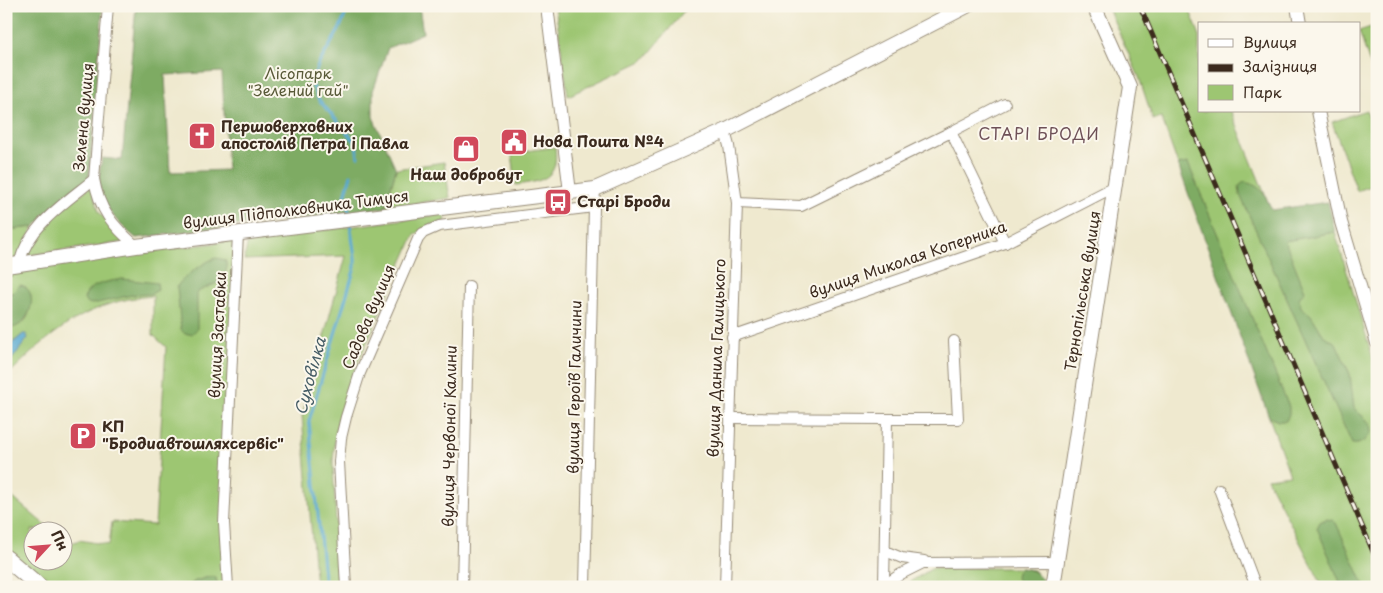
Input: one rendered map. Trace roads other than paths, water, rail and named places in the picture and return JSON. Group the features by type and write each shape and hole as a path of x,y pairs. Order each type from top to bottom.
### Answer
{"highway":[{"path":"6,558 40,587"}],"main road":[{"name":"вулиця Підполковника Тимуся","path":"13,265 136,246 595,189 725,131 967,6"},
{"name":"Тернопільська вулиця","path":"1053,587 1130,87 1094,6"}],"street":[{"name":"Зелена вулиця","path":"108,6 94,179 100,202 108,217 136,246"},
{"path":"547,6 570,192"},
{"path":"1297,6 1300,22"},
{"path":"737,203 801,206 1005,104"},
{"path":"1318,112 1341,222 1377,343"},
{"name":"вулиця Данила Галицького","path":"725,131 737,203 725,587"},
{"path":"951,132 1006,243"},
{"path":"13,265 43,222 94,179"},
{"name":"вулиця Миколая Коперника","path":"732,337 1006,243 1116,186"},
{"name":"вулиця Героїв Галичини","path":"585,587 595,189"},
{"name":"Садова вулиця","path":"346,587 340,462 341,438 360,373 418,239 423,233 438,226 594,207"},
{"name":"вулиця Заставки","path":"228,587 224,523 238,234"},
{"name":"вулиця Червоної Калини","path":"462,587 469,286"},
{"path":"730,418 958,419 954,341"},
{"path":"883,586 888,419"},
{"path":"1220,489 1256,587"},
{"path":"885,551 902,558 934,562"},
{"path":"883,586 913,567 923,563 1057,562"}],"water":[{"path":"23,334 26,334 28,338 6,367 6,349"}],"waterway":[{"name":"Суховілка","path":"349,6 339,30 318,65 312,84 319,100 356,143 358,157"},
{"name":"Суховілка","path":"350,216 345,196 351,175"},
{"name":"Суховілка","path":"325,587 309,421 355,267 350,223"}],"railway":[{"path":"1140,6 1377,561"}],"place":[{"name":"Першоверховних апостолів Петра і Павла","path":"202,136"},
{"name":"Нова Пошта №4","path":"514,142"},
{"name":"Наш добробут","path":"466,149"},
{"name":"Старі Броди","path":"558,202"},
{"name":"КП \"Бродиавтошляхсервіс\"","path":"83,436"}],"district":[{"name":"СТАРІ БРОДИ","path":"1039,134"}],"park label":[{"name":"Лісопарк \"Зелений гай\"","path":"298,82"}]}
